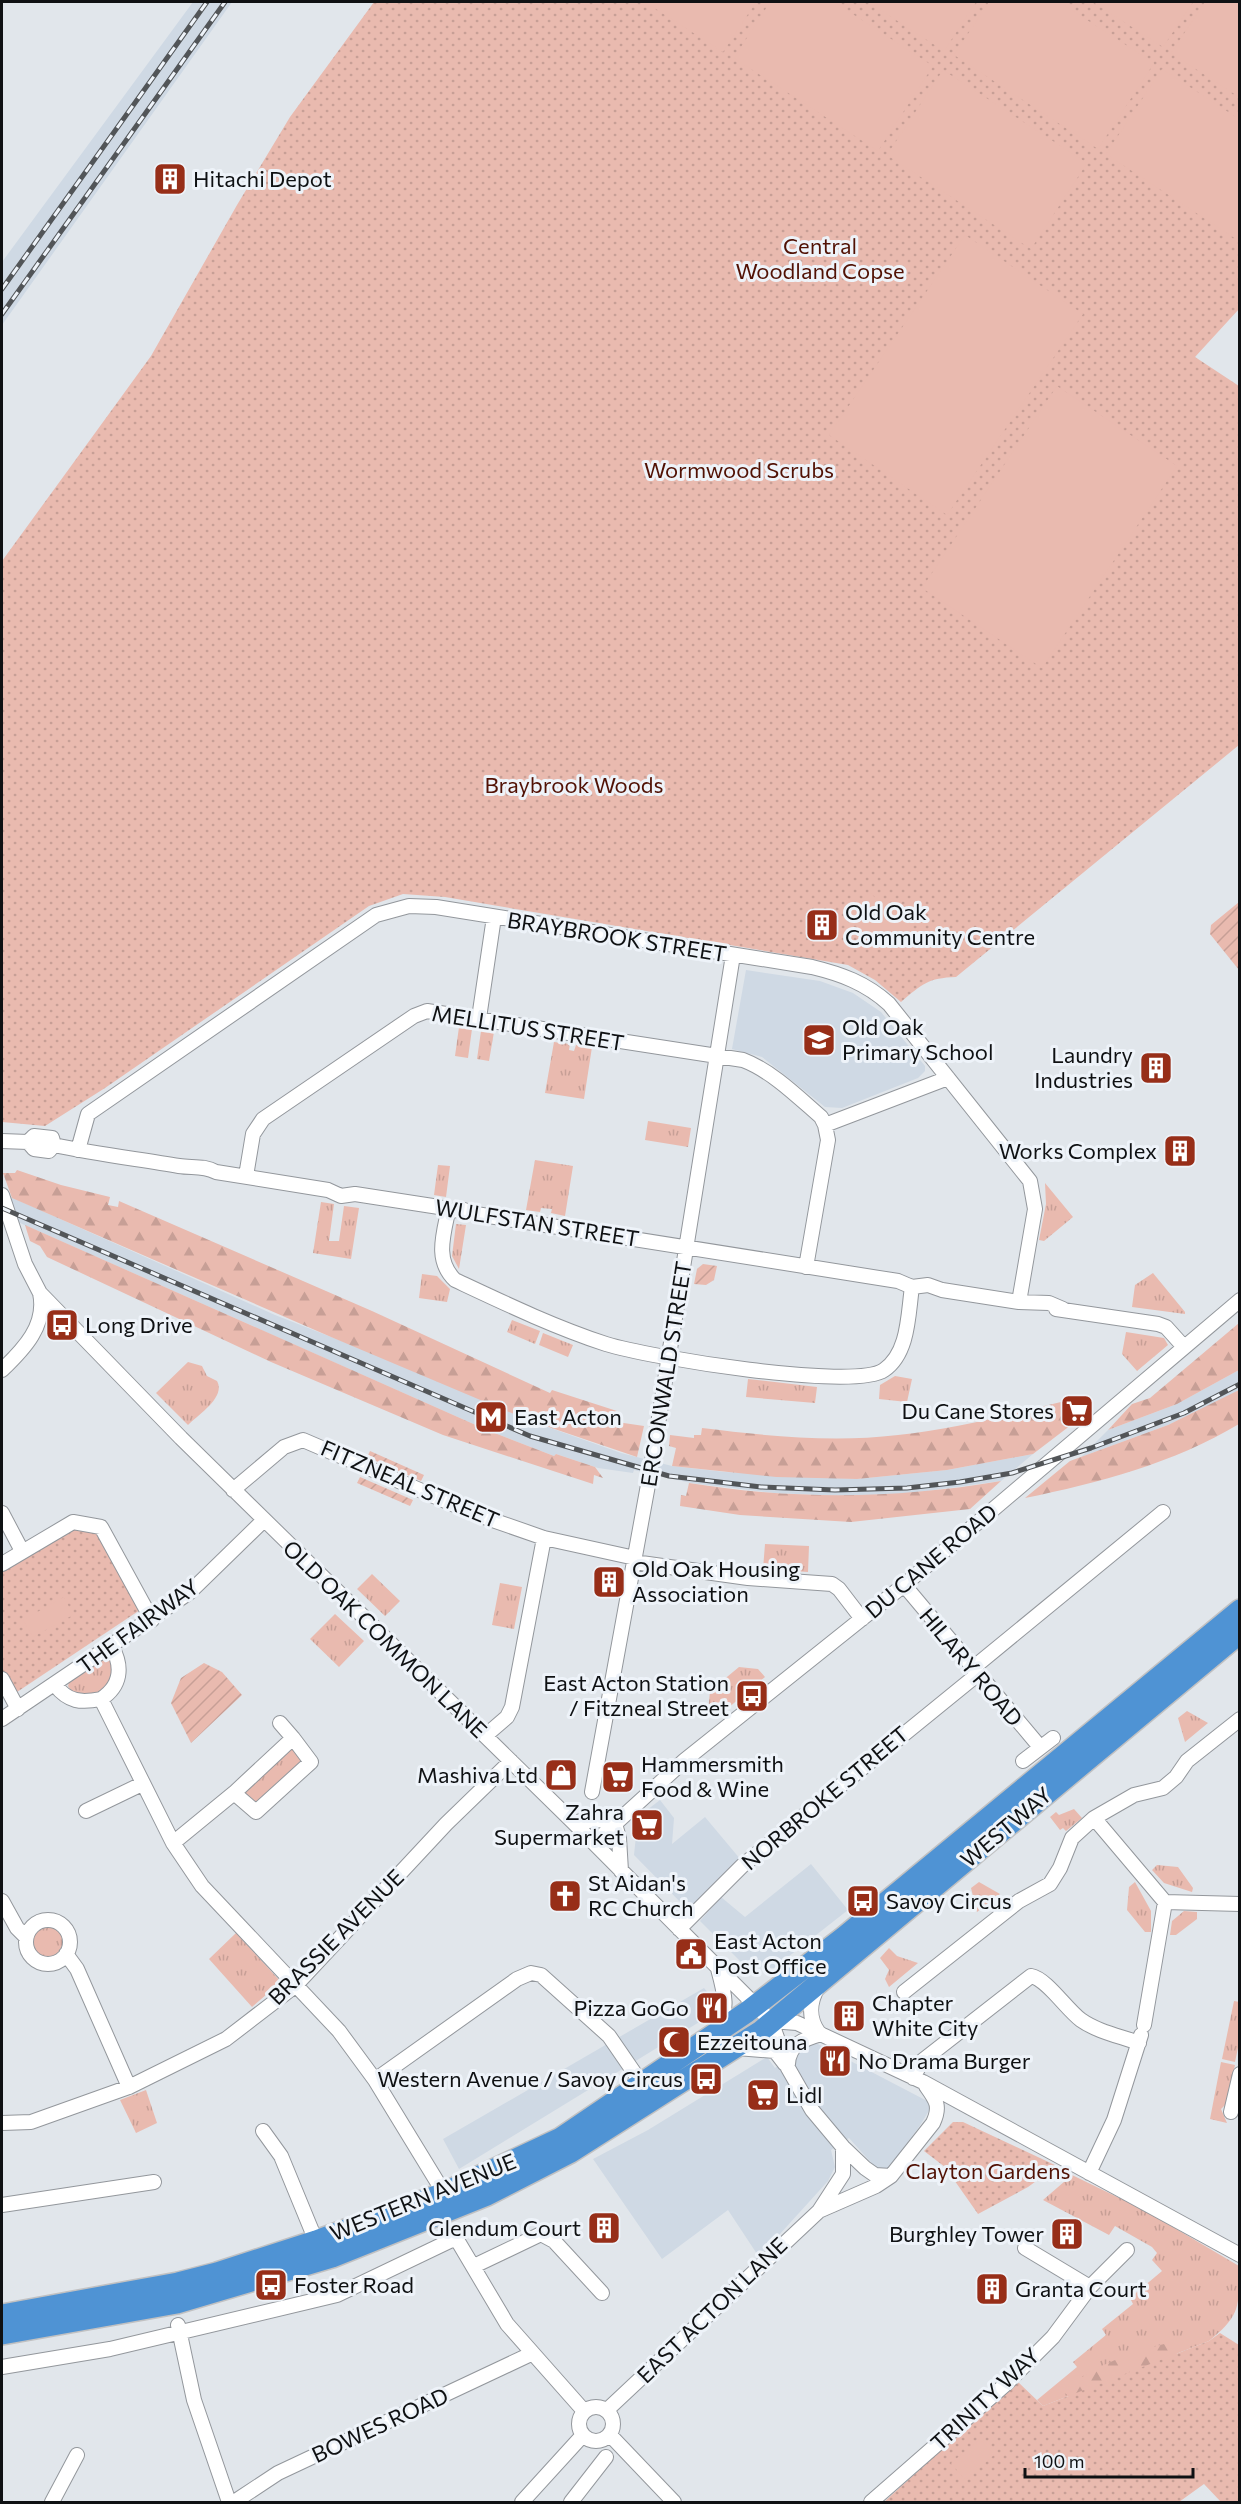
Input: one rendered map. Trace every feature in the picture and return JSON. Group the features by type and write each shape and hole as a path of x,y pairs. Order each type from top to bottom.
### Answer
{"highway":[{"name":"WESTWAY","path":"798,1972 1239,1610"},
{"name":"WESTWAY","path":"771,2021 1239,1633"},
{"name":"WESTERN AVENUE","path":"2,2315 178,2283 217,2273 316,2241 444,2193 561,2138 756,2006 798,1972"},
{"name":"WESTERN AVENUE","path":"2,2334 177,2303 332,2257 487,2195 571,2152 737,2048 771,2021"}],"street":[{"name":"BRAYBROOK STREET","path":"78,1150 88,1114 376,915 398,908 423,905 733,955 833,972 867,987 889,1004 1025,1172 1034,1190 1035,1209 1020,1302"},
{"path":"479,1018 494,917"},
{"name":"ERCONWALD STREET","path":"592,1792 630,1558 669,1357 733,955"},
{"name":"MELLITUS STREET","path":"246,1176 254,1134 259,1124 421,1012 479,1018 756,1065 821,1117 825,1125"},
{"path":"806,1267 828,1140 825,1125 948,1078"},
{"name":"WULFSTAN STREET","path":"2,1141 28,1142 34,1149 49,1151 54,1145 189,1168 210,1168 216,1172 328,1190 341,1196 354,1194 439,1207 448,1212 461,1209 476,1214 898,1281 912,1287 928,1285 942,1290 1020,1302 1031,1308 1063,1309 1158,1324 1166,1327 1184,1347"},
{"name":"OLD OAK COMMON LANE","path":"2,1196 8,1234 40,1293 233,1490 573,1822 771,2021 801,2096 843,2147 874,2175 891,2176"},
{"path":"448,1212 441,1254 445,1267 455,1280 592,1339 629,1351 784,1374 873,1375 892,1363 903,1346 912,1287"},
{"path":"2,1370 19,1354 33,1334 41,1317 40,1293"},
{"name":"DU CANE ROAD","path":"594,1843 718,1732 904,1585 1239,1300"},
{"name":"FITZNEAL STREET","path":"233,1490 284,1447 303,1440 478,1515 544,1538 601,1552 609,1550 630,1558"},
{"name":"NORBROKE STREET","path":"679,1929 750,1860 1163,1512"},
{"path":"2,1513 22,1551"},
{"name":"THE FAIRWAY","path":"2,1719 152,1620 190,1592 264,1520"},
{"path":"2,1563 73,1522 101,1527 152,1620"},
{"path":"485,1736 507,1717 512,1707 544,1538"},
{"path":"630,1558 748,1578 832,1584 839,1589 862,1619"},
{"name":"HILARY ROAD","path":"904,1585 1040,1747"},
{"path":"55,1685 67,1698 75,1701 101,1699 112,1689 119,1675 119,1665 112,1647"},
{"path":"2,1679 18,1709"},
{"path":"101,1699 173,1843 202,1886 339,2031 375,2080 444,2193"},
{"path":"904,1992 1019,1901 1050,1884 1060,1868 1072,1838 1094,1818 1134,1795 1163,1788 1176,1777 1188,1761 1239,1719"},
{"path":"234,1793 256,1812 311,1762 279,1723"},
{"path":"173,1843 234,1793 293,1738"},
{"name":"HILARY ROAD","path":"1023,1761 1053,1738"},
{"name":"BRASSIE AVENUE","path":"2,2123 31,2122 129,2087 226,2039 295,1986 446,1824 511,1761"},
{"path":"86,1811 142,1784"},
{"path":"1094,1818 1165,1902 1239,1904"},
{"path":"573,1822 617,1821 621,1871"},
{"path":"2,1901 17,1928 26,1937 31,1956 42,1964 56,1963 66,1954 69,1939 62,1926 56,1922 49,1920 34,1925 26,1937"},
{"path":"1089,2173 1114,2120 1142,2033 1165,1902"},
{"path":"66,1954 77,1968 129,2087"},
{"path":"711,2037 721,2024 725,2010 725,1995 717,1968"},
{"path":"375,2080 517,1979 531,1973 541,1975 609,2036 642,2084"},
{"path":"821,2034 811,2018 811,2004 816,1990 829,1974"},
{"path":"918,2080 922,2061 1031,1976 1042,1981 1065,2006 1086,2023 1142,2033"},
{"path":"771,2021 797,2023 918,2080 1239,2255"},
{"path":"788,2068 788,2056 792,2048 802,2040 821,2034"},
{"name":"OLD OAK COMMON LANE","path":"737,2048 775,2051 788,2068"},
{"path":"1231,2112 1239,2074"},
{"path":"918,2080 938,2104 933,2123"},
{"path":"891,2176 933,2123 951,2110 970,2110"},
{"path":"263,2131 281,2156 316,2241"},
{"name":"EAST ACTON LANE","path":"607,2410 819,2211 843,2174 843,2147"},
{"name":"EAST ACTON LANE","path":"819,2211 876,2186 891,2176"},
{"path":"2,2205 154,2182"},
{"path":"474,2266 541,2234 554,2241 602,2293"},
{"path":"2,2367 110,2349 179,2329 219,2325 337,2295 456,2238 507,2324 531,2354 584,2411"},
{"path":"1025,2248 1090,2287"},
{"name":"TRINITY WAY","path":"871,2502 1006,2384 1053,2337 1090,2287 1127,2250"},
{"path":"179,2329 194,2400 231,2502"},
{"name":"BOWES ROAD","path":"231,2502 278,2473 531,2354"},
{"path":"584,2411 598,2406 607,2410 613,2419 610,2435"},
{"path":"584,2411 579,2426 583,2435 599,2441 610,2435"},
{"path":"522,2502 583,2435"},
{"path":"610,2435 674,2502"},
{"path":"52,2502 77,2455"},
{"path":"572,2502 606,2457"},
{"path":"536,2487 541,2502"}],"shaded area":[{"path":"193,2 232,2 2,325 2,262"},
{"name":"Old Oak Primary School","path":"746,970 820,981 853,993 881,1012 925,1066 925,1071 918,1078 842,1108 825,1107 762,1057 732,1049"},
{"path":"2,1193 275,1315 413,1369 528,1420 621,1453 672,1466 725,1472 857,1479 947,1470 1033,1454 1001,1481 905,1494 841,1496 774,1493 691,1483 634,1470 633,1473 598,1468 556,1454 554,1456 487,1430 2,1215"},
{"path":"1239,1370 1239,1390 1229,1396 1168,1425 1081,1457 1108,1430 1177,1404"},
{"path":"660,1800 674,1818 672,1844 705,1817 741,1860 690,1912 634,1855 638,1817"},
{"path":"811,1864 848,1910 774,1968 745,1966 700,1921 721,1897 745,1917"},
{"path":"704,1988 715,2001 714,2013 459,2169 443,2139"},
{"path":"812,2041 933,2104 919,2127 886,2171 876,2168 849,2138 831,2150 835,2167 828,2181 759,2257 728,2210 662,2259 593,2159 648,2130 767,2057 775,2068"}],"green space":[{"name":"Wormwood Scrubs","path":"374,2 1239,2 1239,309 1195,357 1239,386 1239,745 956,977 926,983 901,1002 875,980 848,965 445,897 403,894 369,906 105,1088 45,1126 2,1122 2,561 151,356 290,117"},
{"path":"645,2 756,2 723,52"},
{"path":"770,2 834,2 933,66 878,151 734,58"},
{"path":"868,2 976,2 944,51"},
{"path":"989,2 1059,2 1154,63 1098,149 954,55"},
{"path":"1093,2 1193,2 1163,47"},
{"path":"1205,2 1239,2 1239,97 1171,53"},
{"path":"1162,69 1239,119 1239,241 1106,154"},
{"path":"943,70 1087,163 1031,249 887,155"},
{"path":"965,235 1083,314 947,515 829,435"},
{"path":"1057,386 1177,466 1042,668 922,588"},
{"path":"869,892 910,929 888,953 847,916"},
{"path":"1239,902 1239,970 1210,934 1211,925"},
{"path":"459,1027 472,1029 468,1058 455,1056"},
{"path":"481,1031 494,1032 489,1061 477,1059"},
{"path":"554,1042 570,1044 569,1050 574,1051 576,1045 592,1047 584,1099 545,1093"},
{"path":"648,1121 691,1128 688,1147 645,1140"},
{"path":"535,1160 573,1166 565,1216 551,1213 552,1209 541,1208 540,1212 526,1210"},
{"path":"438,1165 450,1166 446,1197 434,1195"},
{"path":"17,1170 61,1185 110,1197 108,1205 118,1207 119,1201 372,1311 550,1393 552,1390 620,1412 617,1422 644,1426 637,1457 528,1420 12,1198 3,1173 15,1173"},
{"path":"1045,1183 1073,1217 1044,1241 1039,1240 1046,1204"},
{"path":"321,1202 334,1204 329,1241 339,1241 344,1206 359,1208 351,1259 313,1253"},
{"path":"456,1224 466,1225 459,1269 452,1256"},
{"path":"25,1225 487,1430 554,1456 556,1454 595,1467 603,1478 594,1475 593,1484 443,1435 271,1362 47,1257 40,1246 30,1241"},
{"path":"703,1264 717,1266 714,1280 706,1285 694,1284 697,1269"},
{"path":"1153,1273 1185,1314 1132,1307 1135,1285"},
{"path":"422,1274 437,1276 450,1289 447,1302 419,1298"},
{"path":"512,1320 540,1331 535,1344 507,1332"},
{"path":"1239,1323 1239,1370 1177,1404 1108,1430 1132,1404 1150,1398"},
{"path":"1126,1332 1164,1338 1168,1345 1137,1371 1122,1354"},
{"path":"543,1333 573,1345 568,1357 539,1345"},
{"path":"188,1362 202,1366 207,1376 217,1381 219,1387 215,1399 188,1425 156,1393"},
{"path":"895,1376 912,1379 907,1402 879,1399 880,1385"},
{"path":"748,1379 817,1387 815,1403 746,1397"},
{"path":"1239,1390 1239,1424 1214,1438 1135,1470 1081,1486 1025,1498 1070,1461 1168,1425"},
{"path":"1069,1400 1070,1403 1061,1414 1071,1425 1033,1454 947,1470 857,1479 776,1477 672,1466 676,1448 669,1446 670,1435 694,1438 694,1435 701,1435 702,1428 776,1436 824,1438 898,1435 963,1425"},
{"path":"370,1451 424,1475 421,1481 367,1457"},
{"path":"360,1477 413,1500 410,1506 357,1483"},
{"path":"1001,1481 970,1509 851,1522 740,1515 680,1506 681,1495 686,1496 689,1483 728,1489 806,1495 845,1495 923,1491"},
{"path":"72,1526 84,1526 99,1536 140,1610 14,1694 2,1670 2,1566"},
{"path":"765,1544 809,1546 808,1572 763,1569"},
{"path":"372,1574 400,1601 385,1616 357,1589"},
{"path":"500,1583 522,1587 514,1629 492,1625"},
{"path":"64,1597 73,1615 33,1637 23,1620"},
{"path":"335,1614 364,1641 339,1667 310,1639"},
{"path":"104,1657 109,1657 114,1663 110,1684 95,1697 72,1693 68,1686 70,1680"},
{"path":"204,1663 222,1672 242,1695 191,1743 171,1703 181,1678"},
{"path":"739,1667 758,1669 765,1677 715,1719 708,1712 710,1691"},
{"path":"1187,1711 1208,1723 1185,1742 1178,1718"},
{"path":"292,1746 301,1761 300,1765 255,1805 239,1793"},
{"path":"1074,1809 1082,1818 1066,1831 1063,1828 1060,1830 1050,1817 1056,1812 1059,1815"},
{"path":"1157,1865 1178,1867 1193,1888 1192,1892 1164,1883 1152,1870"},
{"path":"979,1882 1000,1894 977,1912 971,1888"},
{"path":"1135,1882 1151,1911 1151,1932 1145,1932 1127,1910 1129,1887"},
{"path":"1184,1911 1197,1912 1197,1919 1176,1935 1170,1935 1172,1921"},
{"path":"47,1925 59,1930 64,1942 59,1954 47,1959 35,1954 30,1942 35,1930"},
{"path":"236,1933 281,1982 252,2007 209,1959"},
{"path":"889,1948 897,1956 918,1963 889,1987 885,1979 889,1970 880,1958"},
{"path":"1234,2001 1240,2002 1239,2043 1235,2062 1222,2059"},
{"path":"1221,2062 1235,2065 1227,2103 1221,2109 1227,2123 1210,2119"},
{"path":"146,2090 157,2123 136,2133 120,2100"},
{"name":"Clayton Gardens","path":"953,2122 963,2122 1057,2166 1028,2187 978,2214 945,2167 924,2151"},
{"path":"1072,2175 1144,2210 1239,2266 1238,2301 1233,2317 1209,2341 1043,2406 1037,2400 1077,2367 1073,2362 1106,2335 1102,2329 1133,2304 1130,2298 1162,2271 1152,2260 1157,2253 1152,2247 1115,2226 1109,2235 1043,2200"},
{"path":"1220,2333 1239,2345 1239,2502 1221,2502 1204,2484 1179,2502 884,2502 1017,2381 1043,2406 1209,2341"},
{"path":"1168,2343 1183,2361 1088,2407 1061,2391 1112,2361"},
{"path":"980,2439 994,2455 965,2480 951,2463"}],"railway":[{"path":"2,289 207,2"},
{"path":"2,314 225,2"},
{"path":"2,1208 530,1436 669,1476 761,1487 835,1490 907,1488 960,1482 1012,1473 1091,1448 1184,1413 1240,1384"}],"place":[{"name":"Hitachi Depot","path":"170,179"},
{"name":"Old Oak Community Centre","path":"822,925"},
{"name":"Old Oak Primary School","path":"819,1040"},
{"name":"Laundry Industries","path":"1156,1068"},
{"name":"Works Complex","path":"1180,1151"},
{"name":"Long Drive","path":"62,1325"},
{"name":"Du Cane Stores","path":"1077,1411"},
{"name":"East Acton","path":"491,1417"},
{"name":"Old Oak Housing Association","path":"609,1582"},
{"name":"East Acton Station / Fitzneal Street","path":"752,1696"},
{"name":"Mashiva Ltd","path":"561,1775"},
{"name":"Hammersmith Food & Wine","path":"618,1777"},
{"name":"Zahra Supermarket","path":"647,1825"},
{"name":"St Aidan's RC Church","path":"565,1896"},
{"name":"Savoy Circus","path":"863,1901"},
{"name":"East Acton Post Office","path":"691,1954"},
{"name":"Pizza GoGo","path":"712,2008"},
{"name":"Chapter White City","path":"849,2016"},
{"name":"Ezzeitouna","path":"674,2042"},
{"name":"No Drama Burger","path":"835,2061"},
{"name":"Western Avenue / Savoy Circus","path":"706,2079"},
{"name":"Lidl","path":"763,2095"},
{"name":"Glendum Court","path":"604,2228"},
{"name":"Burghley Tower","path":"1067,2234"},
{"name":"Foster Road","path":"271,2285"},
{"name":"Granta Court","path":"992,2289"}],"park label":[{"name":"Central Woodland Copse","path":"820,258"},
{"name":"Braybrook Woods","path":"574,785"}]}
